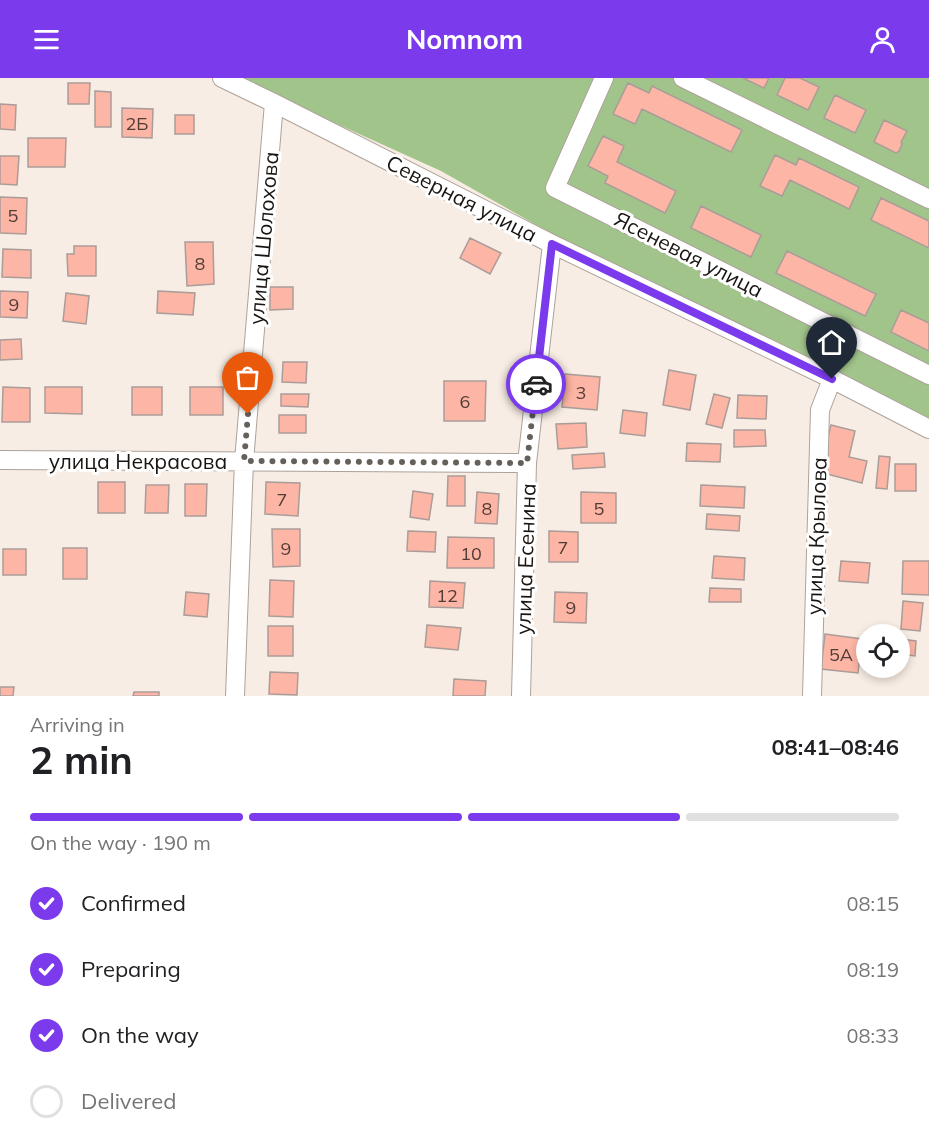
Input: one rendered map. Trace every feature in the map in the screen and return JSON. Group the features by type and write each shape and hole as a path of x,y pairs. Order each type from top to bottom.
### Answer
{"street":[{"name":"Северная улица","path":"222,78 552,244 832,379 929,429"},
{"name":"Ясеневая улица","path":"604,78 555,188 929,375"},
{"path":"683,78 929,199"},
{"name":"улица Шолохова","path":"235,696 244,461 274,103"},
{"name":"улица Есенина","path":"521,696 527,463 552,244"},
{"name":"улица Крылова","path":"812,696 819,410 832,379"},
{"name":"улица Некрасова","path":"0,460 527,463"}],"green space":[{"path":"235,78 929,78 929,433 676,304 441,171"}],"building":[{"path":"743,78 769,78 764,88"},
{"path":"785,78 800,78 819,87 808,110 777,95"},
{"path":"68,83 90,83 89,104 68,104"},
{"path":"628,83 649,93 652,86 742,130 731,152 642,109 635,124 613,114"},
{"path":"95,91 111,92 111,127 95,127"},
{"path":"835,95 866,110 855,133 824,118"},
{"path":"0,104 16,105 15,130 0,129"},
{"path":"122,108 153,109 152,138 122,137"},
{"path":"175,115 194,115 194,134 175,134"},
{"path":"884,120 907,131 896,153 874,142"},
{"path":"603,136 624,146 617,162 676,191 665,213 605,183 608,176 588,166"},
{"path":"28,138 66,138 65,167 28,167"},
{"path":"775,155 796,165 799,158 859,187 849,209 790,180 782,196 760,186"},
{"path":"0,156 19,156 17,185 0,184"},
{"path":"0,197 27,198 26,234 0,233"},
{"path":"881,198 929,221 929,248 871,220"},
{"path":"701,206 761,235 751,257 691,228"},
{"path":"470,238 501,253 490,274 460,258"},
{"path":"185,242 213,242 214,284 187,286"},
{"path":"74,246 96,246 96,276 68,276 67,254 74,254"},
{"path":"3,249 31,250 31,278 2,277"},
{"path":"787,251 876,294 865,316 776,273"},
{"path":"270,287 293,287 293,309 270,310"},
{"path":"0,291 28,292 27,318 0,317"},
{"path":"158,291 195,293 193,315 157,313"},
{"path":"66,293 89,296 86,324 63,321"},
{"path":"901,310 929,323 929,351 891,332"},
{"path":"21,339 22,359 0,360 0,340"},
{"path":"283,362 307,362 306,383 282,382"},
{"path":"669,370 696,375 690,410 663,405"},
{"path":"565,374 600,377 597,410 562,407"},
{"path":"444,381 486,381 485,421 444,421"},
{"path":"3,387 30,388 30,422 2,422"},
{"path":"45,387 82,387 82,414 45,413"},
{"path":"132,387 162,387 162,415 132,415"},
{"path":"190,387 223,387 223,415 190,415"},
{"path":"281,394 309,394 308,407 281,406"},
{"path":"714,394 730,398 722,428 706,424"},
{"path":"738,395 767,396 766,419 737,418"},
{"path":"623,410 647,413 645,436 620,433"},
{"path":"279,415 306,415 306,433 279,433"},
{"path":"586,423 587,447 558,449 556,424"},
{"path":"831,425 855,431 849,457 867,461 862,483 819,472"},
{"path":"734,430 765,430 766,446 734,447"},
{"path":"687,443 721,444 720,462 686,461"},
{"path":"604,453 605,467 573,469 572,455"},
{"path":"879,456 890,457 887,489 876,488"},
{"path":"895,464 916,464 916,491 895,491"},
{"path":"448,476 465,476 465,506 447,506"},
{"path":"98,482 125,482 125,513 98,513"},
{"path":"266,482 300,483 298,516 265,514"},
{"path":"185,484 207,484 206,516 185,516"},
{"path":"146,485 169,485 168,513 145,513"},
{"path":"701,485 745,487 744,508 700,506"},
{"path":"413,491 433,494 429,520 410,517"},
{"path":"477,492 499,494 497,524 475,523"},
{"path":"581,492 616,493 616,523 581,523"},
{"path":"707,514 740,516 739,531 706,529"},
{"path":"272,529 300,529 300,566 273,567"},
{"path":"408,531 436,532 435,552 407,551"},
{"path":"549,531 578,532 578,562 549,562"},
{"path":"448,537 494,538 494,568 447,568"},
{"path":"63,548 87,548 87,579 63,579"},
{"path":"3,549 26,549 26,575 3,575"},
{"path":"714,556 745,558 744,580 712,578"},
{"path":"841,561 870,563 868,583 839,581"},
{"path":"903,561 929,561 929,595 902,594"},
{"path":"270,580 294,581 293,617 269,616"},
{"path":"430,581 465,583 463,608 429,607"},
{"path":"710,588 741,589 741,602 709,602"},
{"path":"186,592 209,594 207,617 184,615"},
{"path":"555,592 587,593 586,623 554,622"},
{"path":"903,601 923,603 920,631 910,630 910,624 901,624"},
{"path":"427,625 461,628 458,650 425,647"},
{"path":"268,626 293,626 293,656 268,656"},
{"path":"825,634 856,638 856,673 821,669"},
{"path":"910,640 916,641 915,656 910,655"},
{"path":"270,672 298,673 297,695 269,694"},
{"path":"454,679 486,681 485,696 453,696"},
{"path":"0,687 14,687 13,696 0,696"},
{"path":"134,692 159,692 159,696 133,696"}],"way so far":[{"path":"248,414 244,461 527,463 536,384"}],"route":[{"path":"536,384 552,244 832,379"}]}
